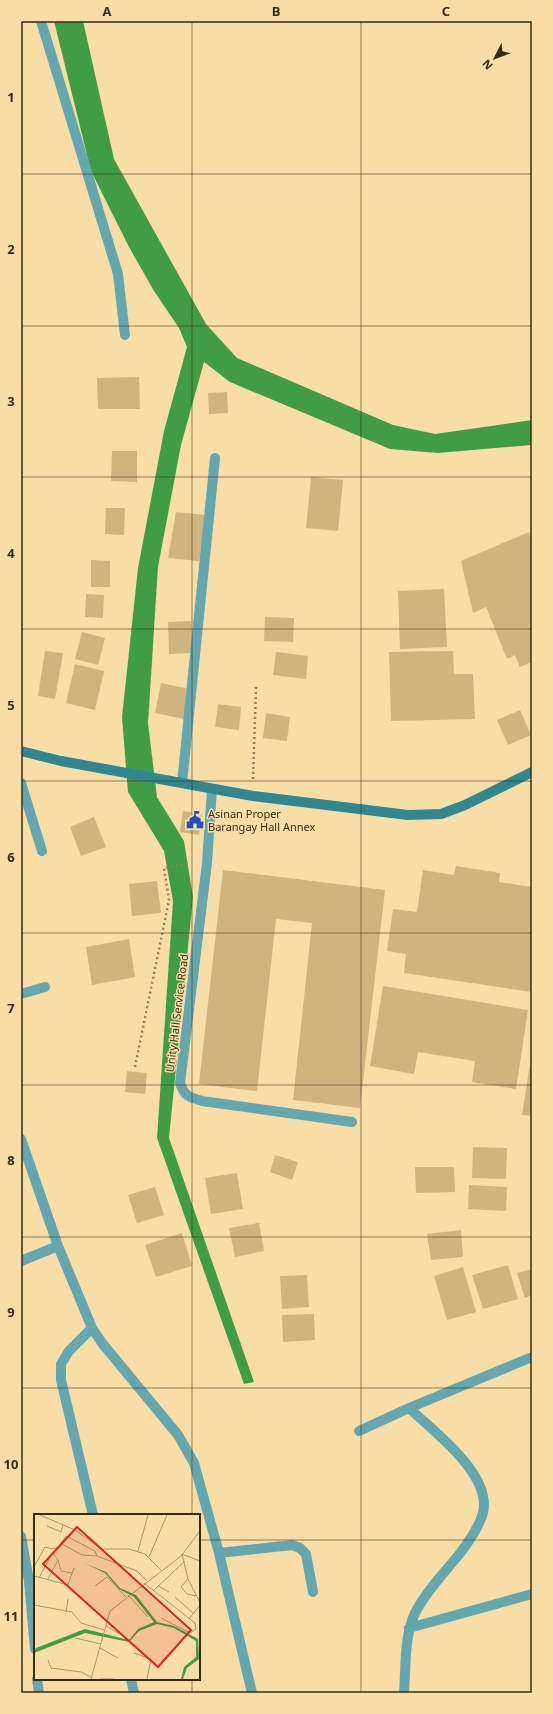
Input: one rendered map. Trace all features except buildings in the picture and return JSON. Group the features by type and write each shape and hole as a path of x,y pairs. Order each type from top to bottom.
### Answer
{"street":[{"path":"41,21 118,274 125,335"},
{"path":"182,783 215,458"},
{"path":"21,751 61,761 253,796 408,815 441,814 465,805 532,772"},
{"path":"21,784 42,851"},
{"name":"Unity Hall Service Road","path":"212,789 207,863 180,1083 183,1092 189,1098 202,1101 352,1122"},
{"path":"21,994 45,987"},
{"path":"21,1140 24,1155 58,1246 92,1328 102,1343 178,1435 194,1464 219,1553 252,1693"},
{"path":"21,1261 58,1246"},
{"path":"92,1328 69,1351 61,1364 61,1380 93,1514"},
{"path":"359,1431 409,1408 532,1357"},
{"path":"404,1693 409,1628 424,1599 468,1543 478,1527 483,1511 483,1500 480,1484 465,1460 409,1408"},
{"path":"21,1536 29,1581 34,1638"},
{"path":"219,1553 292,1545 300,1548 306,1554 313,1592"},
{"path":"409,1628 532,1594"},
{"path":"37,1680 39,1693"},
{"path":"131,1680 134,1693"}],"path":[{"path":"253,796 256,687"},
{"path":"135,1067 169,900 164,868 193,863"}],"shaded area":[{"path":"54,21 83,21 114,159 206,324 237,358 393,425 435,434 532,420 532,445 438,453 390,449 230,382 204,362 181,445 158,567 148,723 157,797 184,841 193,897 169,1138 254,1382 244,1384 157,1138 173,901 164,851 128,792 122,717 138,568 164,431 187,347 179,328 154,291 129,247 91,171"}],"place":[{"name":"Asinan Proper Barangay Hall Annex","path":"195,820"}]}
